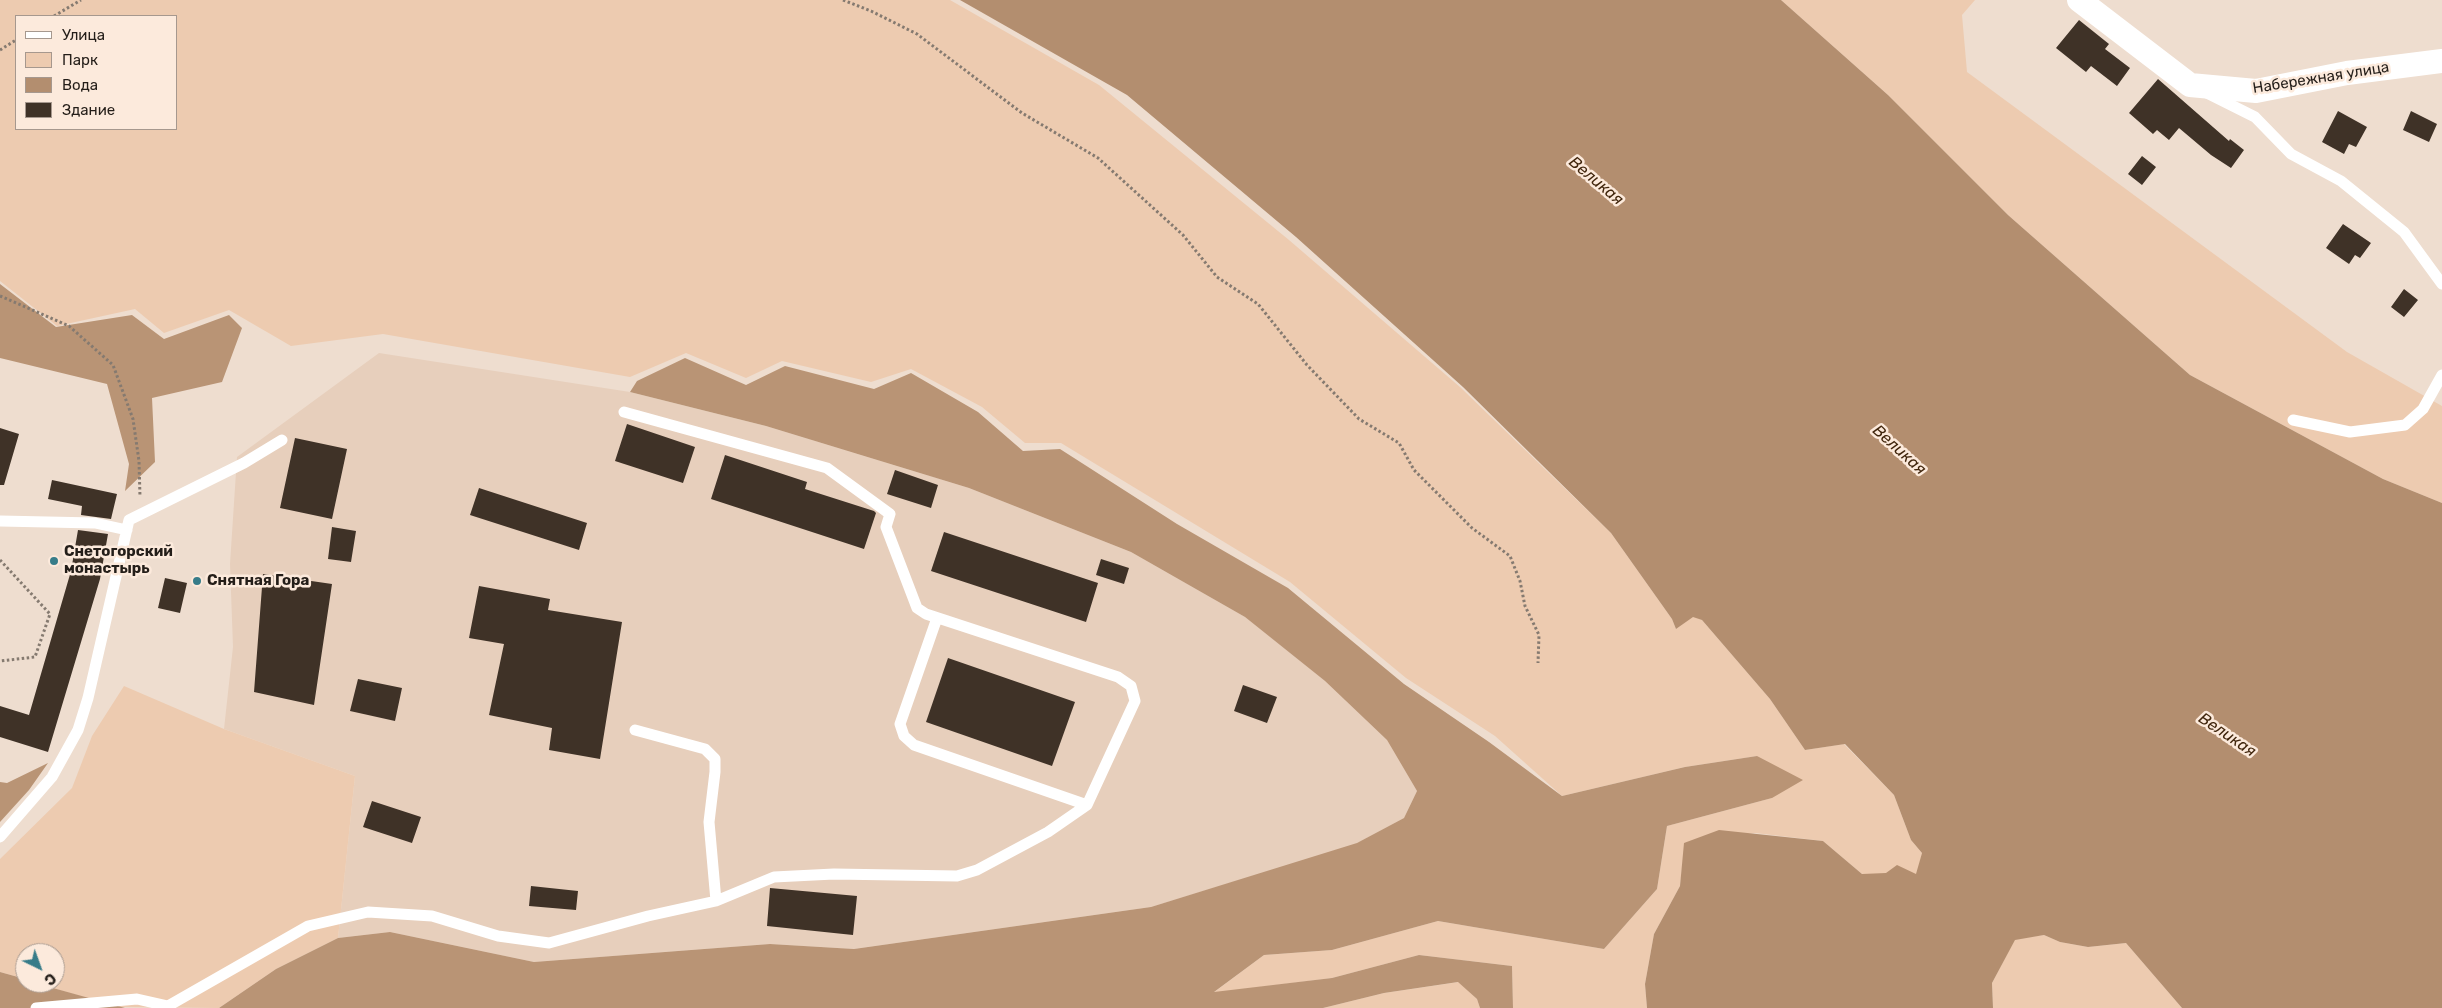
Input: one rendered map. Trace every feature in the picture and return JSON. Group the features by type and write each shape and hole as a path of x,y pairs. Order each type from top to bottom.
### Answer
{"street":[{"path":"2079,0 2190,85"},
{"name":"Набережная улица","path":"2190,85 2256,91 2441,57"}],"lane":[{"path":"2190,85 2255,117 2291,154 2341,181 2355,192 2404,232 2442,284"},
{"path":"2293,420 2350,432 2405,425 2423,409 2442,375"},
{"path":"36,1008 136,999 168,1007 308,926 368,912 432,916 498,936 549,943 648,916 716,902 774,877 834,874 956,876 977,870 1048,832 1087,805 1135,701 1131,686 1118,677 937,618 916,608 886,526 890,514 827,468 624,412"},
{"path":"0,837 52,777 78,730 88,698 129,520 282,440"},
{"path":"0,521 95,523 127,530"},
{"path":"937,618 900,724 904,736 914,745 1087,805"},
{"path":"635,730 705,749 715,759 716,772 709,822 716,902"}],"path":[{"path":"56,15 81,0"},
{"path":"843,0 917,34 1022,113 1098,158 1183,235 1217,277 1258,304 1307,365 1359,419 1399,444 1414,470 1472,528 1510,556 1520,582 1525,606 1539,635 1538,662"},
{"path":"0,50 15,41"},
{"path":"0,296 69,326 113,366 133,419 139,461 139,516"},
{"path":"0,560 50,614 35,657 0,660"}],"shaded area":[{"path":"0,284 56,327 132,315 164,339 229,315 242,328 222,382 152,398 155,462 125,491 129,464 107,384 0,358"},
{"path":"379,353 630,392 766,426 969,488 1131,552 1245,617 1325,681 1387,740 1417,791 1404,818 1352,846 1151,907 854,949 770,944 534,962 390,932 338,938 355,776 224,729 233,647 230,564 237,457"},
{"path":"685,358 746,385 785,366 874,389 911,373 978,412 1023,451 1060,449 1177,524 1288,588 1404,684 1489,742 1562,796 1685,767 1757,756 1803,780 1772,798 1667,826 1657,889 1604,949 1438,921 1332,950 1264,955 1214,992 1332,978 1419,955 1512,966 1513,1008 1480,1008 1477,999 1458,982 1384,993 1323,1008 219,1008 276,969 338,938 390,932 534,962 770,944 854,949 1151,907 1357,843 1404,818 1417,791 1387,740 1325,681 1245,617 1131,552 969,488 766,426 630,392 637,381"},
{"path":"48,763 29,790 0,822 0,782 7,783"},
{"path":"0,972 15,976 15,993 65,993 65,991 125,1008 0,1008"}],"green space":[{"path":"0,0 950,0 1099,85 1289,240 1460,387 1611,533 1672,619 1676,629 1693,616 1702,620 1770,699 1805,750 1844,744 1894,795 1911,840 1922,853 1917,874 1862,874 1823,841 1755,833 1685,843 1680,886 1654,934 1645,984 1647,1008 1513,1008 1512,966 1419,955 1332,978 1213,993 1264,955 1332,950 1438,921 1604,949 1657,889 1667,826 1772,798 1757,756 1685,767 1562,796 1495,736 1406,678 1290,582 1061,443 1025,443 982,407 911,369 871,382 782,361 746,378 686,353 630,377 383,334 291,346 229,310 164,333 135,309 57,326 0,281"},
{"path":"1781,0 1975,0 1962,15 1967,72 2347,352 2442,406 2442,503 2383,479 2190,375 2008,215 1888,95"},
{"path":"124,686 224,729 355,776 338,938 276,969 219,1008 119,1007 65,992 65,943 15,943 15,976 0,972 0,859 72,788 92,736"},
{"path":"2044,935 2060,942 2088,947 2126,943 2182,1008 1993,1008 1992,983 2015,939"},
{"path":"1459,982 1477,999 1480,1008 1323,1008 1384,993"}],"water":[{"name":"Великая","path":"960,0 1781,0 1888,95 2008,215 2190,375 2383,479 2442,503 2442,1008 2182,1008 2126,943 2088,947 2060,942 2044,935 2015,940 1992,983 1993,1008 1647,1008 1645,984 1654,934 1680,886 1684,843 1719,830 1823,841 1862,874 1886,873 1897,865 1916,874 1922,853 1911,840 1894,795 1845,744 1805,750 1770,699 1702,620 1693,617 1676,629 1672,619 1611,533 1463,387 1296,237 1127,95"}],"building":[{"path":"2079,20 2109,44 2105,49 2130,68 2117,86 2091,66 2086,72 2056,48"},
{"path":"2158,79 2229,141 2230,139 2244,150 2231,168 2211,155 2179,128 2169,140 2157,130 2153,134 2129,113"},
{"path":"2338,111 2367,127 2356,147 2349,144 2344,154 2322,142"},
{"path":"2411,111 2437,124 2429,142 2403,130"},
{"path":"2142,156 2156,167 2142,185 2128,174"},
{"path":"2343,224 2371,243 2360,258 2355,255 2349,264 2326,248"},
{"path":"2404,289 2418,300 2404,317 2391,307"},
{"path":"627,424 695,447 683,483 615,461"},
{"path":"0,428 19,434 4,485 0,485"},
{"path":"295,438 347,449 332,519 280,508"},
{"path":"725,455 807,482 805,489 874,511 876,513 864,549 711,499"},
{"path":"895,470 938,485 931,508 887,494"},
{"path":"52,480 117,494 111,519 81,515 82,506 48,499"},
{"path":"479,488 587,523 579,550 470,515"},
{"path":"332,527 356,531 351,562 328,559"},
{"path":"78,530 108,534 100,579 48,752 0,737 0,706 29,715 71,571"},
{"path":"944,532 1098,583 1086,622 931,571"},
{"path":"1101,559 1129,568 1124,584 1096,575"},
{"path":"263,574 332,584 314,705 254,692"},
{"path":"165,578 187,583 180,613 158,608"},
{"path":"479,586 550,599 548,610 622,622 600,759 549,750 552,728 489,715 504,644 469,638"},
{"path":"948,658 1075,702 1052,766 926,722"},
{"path":"358,679 402,688 395,721 350,711"},
{"path":"1243,685 1277,697 1267,723 1234,711"},
{"path":"372,801 421,817 412,843 363,827"},
{"path":"531,886 578,891 576,910 529,906"},
{"path":"770,888 857,896 853,935 767,926"}],"place":[{"name":"Снетогорский монастырь","path":"54,561"},
{"name":"Снятная Гора","path":"197,581"}]}
